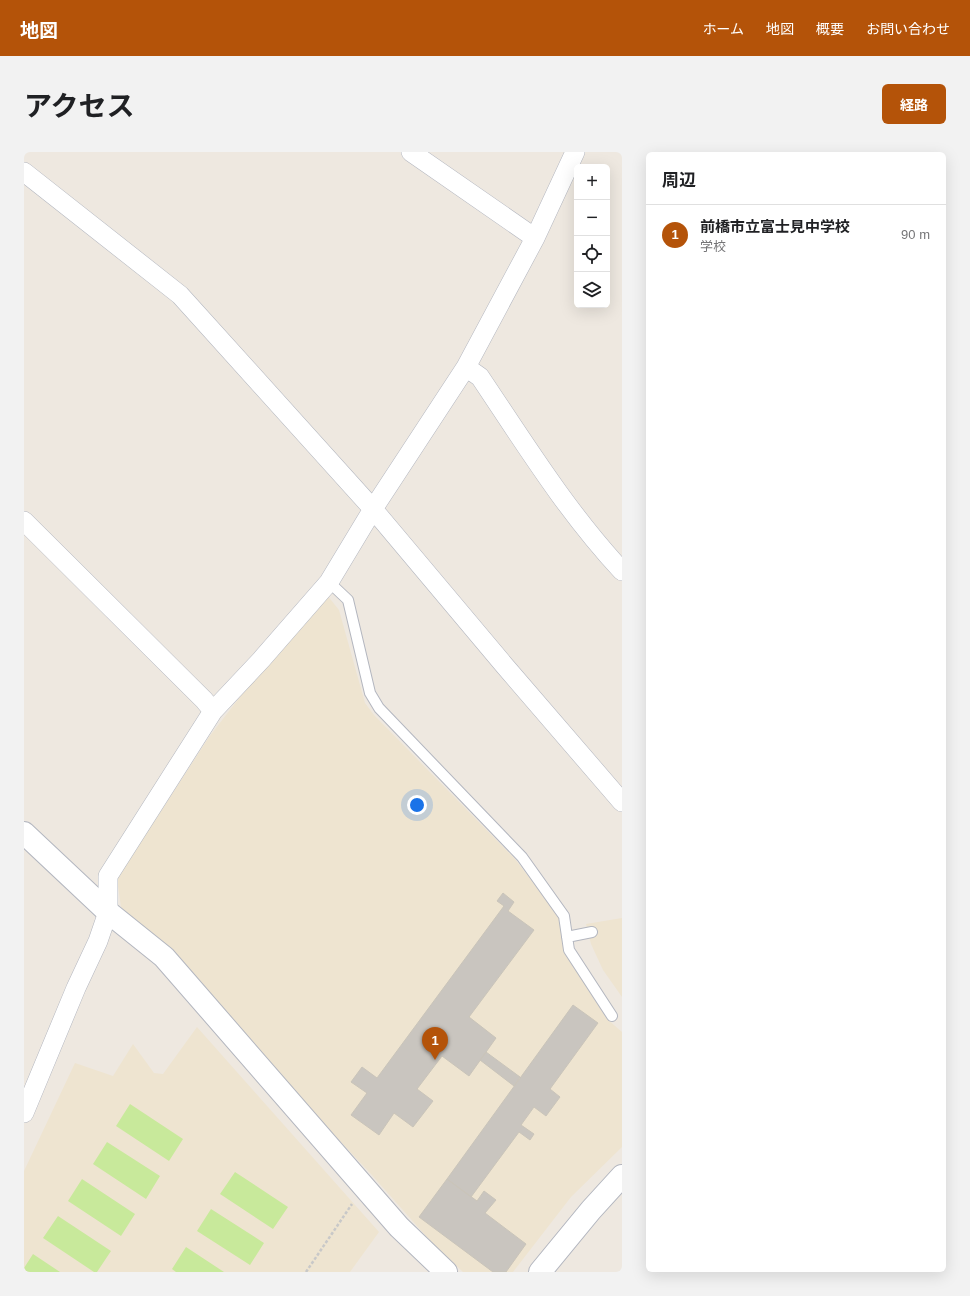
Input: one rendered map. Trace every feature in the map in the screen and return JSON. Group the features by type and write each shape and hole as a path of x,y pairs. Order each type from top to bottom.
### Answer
{"street":[{"path":"411,152 535,238"},
{"path":"24,1113 76,988 98,941 108,912 108,876 213,711 261,660 329,582 373,509 466,367 535,238 575,152"},
{"path":"24,172 180,295 373,509 622,802"},
{"path":"466,367 480,377 552,485 600,547 622,571"},
{"path":"24,521 204,700 213,711"},
{"path":"24,833 108,912 164,957 399,1227 446,1272"},
{"path":"540,1272 591,1210 622,1176"}],"lane":[{"path":"329,582 348,600 370,693 379,708 522,856 564,916 570,950 612,1016"},
{"path":"567,937 592,932"}],"path":[{"path":"306,1272 364,1187"}],"shaded area":[{"path":"327,595 339,610 365,703 374,715 515,859 560,918 565,953 607,1019 622,1032 622,1147 571,1197 513,1272 463,1272 433,1244 166,948 121,907 117,879 209,737 264,666"},
{"path":"622,918 622,997 603,970 591,944 586,924"},
{"path":"197,1027 379,1232 350,1272 24,1272 24,1171 75,1063 113,1076 133,1044 154,1073 163,1074"}],"green space":[{"path":"130,1104 183,1139 169,1161 116,1126"},
{"path":"107,1142 160,1176 146,1199 93,1164"},
{"path":"235,1172 288,1207 273,1229 220,1194"},
{"path":"82,1179 135,1214 121,1236 68,1201"},
{"path":"211,1209 264,1243 250,1265 197,1231"},
{"path":"58,1216 111,1251 97,1272 94,1272 43,1238"},
{"path":"186,1247 224,1272 176,1272 172,1269"},
{"path":"33,1254 60,1272 24,1272 24,1268"}],"building":[{"path":"503,893 514,902 508,911 534,930 469,1017 496,1038 469,1076 442,1056 417,1089 433,1101 413,1127 394,1113 379,1135 351,1115 367,1093 351,1082 362,1067 377,1078 504,906 497,901"},
{"path":"573,1005 598,1023 550,1089 560,1097 546,1116 534,1107 521,1125 534,1134 530,1140 519,1132 471,1197 447,1179"},
{"path":"486,1052 520,1077 514,1086 480,1060"},
{"path":"447,1179 477,1201 484,1191 496,1200 485,1213 526,1244 506,1272 493,1272 419,1217"}],"place":[{"name":"前橋市立富士見中学校","path":"435,1060"}]}
